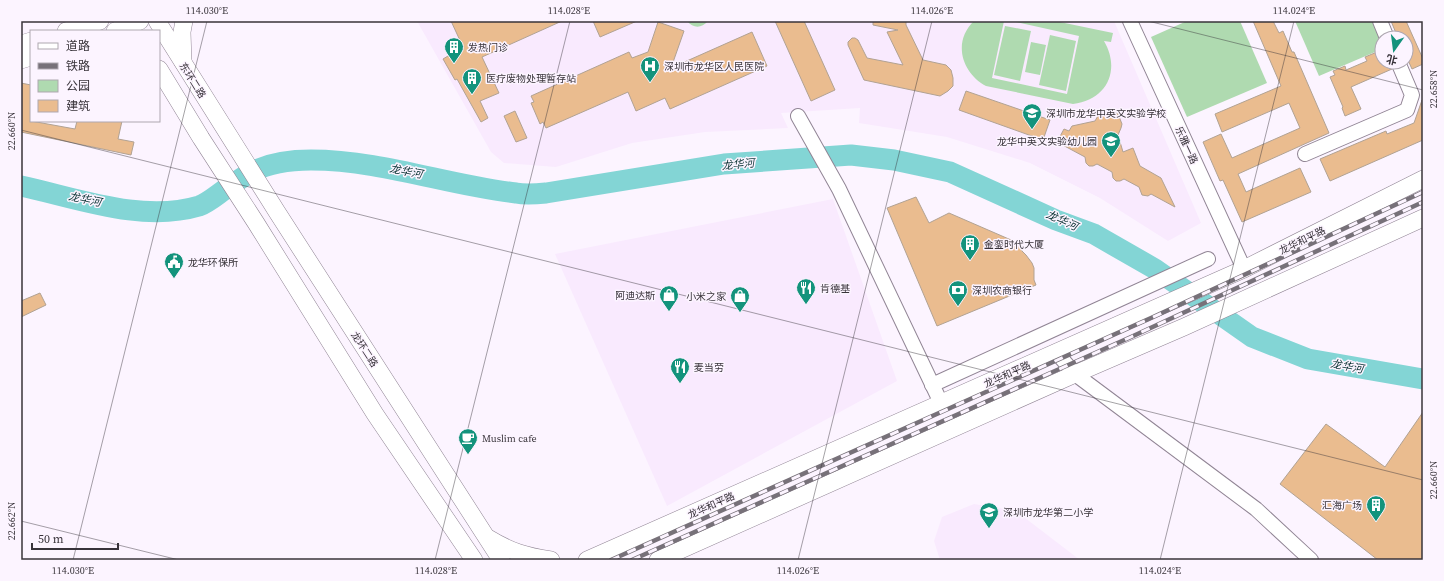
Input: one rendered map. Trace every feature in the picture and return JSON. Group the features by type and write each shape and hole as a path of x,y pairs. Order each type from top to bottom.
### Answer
{"main road":[{"path":"76,27 100,21"},
{"name":"东环二路","path":"157,21 230,138"},
{"path":"184,21 182,32 184,65"},
{"path":"118,30 134,24"},
{"path":"160,72 375,414 474,560"},
{"name":"龙环二路","path":"230,138 501,560"},
{"name":"龙华和平路","path":"587,560 1244,269 1423,179"},
{"path":"658,560 1184,327 1423,218"},
{"path":"486,537 512,551 526,556 551,560"},
{"path":"460,539 463,560"}],"street":[{"name":"乐雅一路","path":"1130,21 1244,269"},
{"path":"1305,154 1407,110 1412,95 1401,70"},
{"path":"801,121 839,189 941,403"},
{"path":"932,385 1208,259"},
{"path":"1056,352 1075,374 1256,509 1311,560"}],"shaded area":[{"path":"417,21 1114,21 1201,223 1168,241 1100,198 1030,163 947,137 859,123 860,108 781,113 788,128 705,132 632,143 556,167 504,163 491,152"},
{"path":"833,199 897,381 667,506 555,254"},
{"name":"深圳市龙华第二小学","path":"974,504 1016,511 1080,560 940,560 934,541 942,517"}],"green space":[{"path":"687,21 708,21 697,27"},
{"path":"974,21 1004,21 992,78 1067,94 1079,36 1011,21 1055,21 1113,33 1111,42 1104,41 1109,52 1111,63 1111,73 1108,82 1095,97 1073,104 986,86 971,73 963,56 963,38 967,29"},
{"path":"1187,21 1240,21 1267,83 1187,117 1151,37"},
{"path":"1295,21 1374,21 1378,30 1374,30 1374,52 1319,76"},
{"path":"1005,26 1031,31 1020,81 994,75"},
{"path":"1050,35 1076,41 1066,91 1039,85"},
{"path":"1031,42 1046,45 1040,75 1025,72"}],"building":[{"path":"451,21 562,21 482,57 499,93 480,101 488,118 481,122 457,79 455,80 443,59 463,47"},
{"path":"593,21 637,21 600,37"},
{"path":"775,21 804,21 835,90 811,101"},
{"path":"873,21 906,21 906,25 923,60 946,65 951,70 953,86 940,96 864,80 848,45 848,42 852,38 858,40 867,58 903,65 887,32 898,30 873,25"},
{"path":"1253,21 1273,21 1279,33 1283,31 1292,52 1294,52 1329,133 1238,174 1246,192 1300,168 1311,192 1242,222 1223,180 1220,181 1203,142 1221,134 1232,158 1300,128 1289,103 1222,132 1215,114 1281,86"},
{"path":"1391,21 1406,21 1410,30 1395,30"},
{"path":"658,22 684,31 671,68 752,32 767,66 670,109 665,98 636,111 628,92 546,128 543,122 540,124 531,103 534,102 531,96 629,52 632,58 648,52"},
{"path":"1414,39 1423,59 1423,64 1414,68"},
{"path":"1374,53 1374,70 1390,70 1351,87 1361,109 1345,116 1343,107 1330,77 1335,75 1333,71 1345,66 1346,70 1367,61 1365,57"},
{"path":"21,83 30,85 30,122 75,129 77,122 122,122 118,139 134,142 131,155 21,132"},
{"path":"966,91 1050,120 1043,140 959,110"},
{"path":"1422,100 1423,140 1330,181 1320,159 1386,131 1387,134 1414,123"},
{"path":"515,111 527,138 516,142 504,116"},
{"name":"龙华中英文实验幼儿园","path":"1104,111 1118,114 1122,124 1118,135 1123,152 1133,148 1140,166 1161,178 1175,207 1151,194 1148,196 1142,195 1139,187 1124,179 1116,181 1113,178 1112,172 1097,164 1089,166 1086,163 1085,157 1057,142 1064,129 1069,131 1072,126 1095,121 1099,114"},
{"name":"金銮时代大厦","path":"916,197 929,223 949,213 1018,243 1022,251 1032,263 1036,285 937,326 887,208"},
{"path":"40,293 46,305 21,317 21,301"},
{"name":"汇海广场","path":"1423,412 1423,560 1378,560 1280,484 1326,424 1385,467"}],"waterway":[{"name":"龙华河","path":"21,186 110,207 155,212 177,211 202,205 245,175 273,164 296,161 337,161 363,164 490,189 527,194 546,193 724,164 851,155 894,160 950,172 1056,220 1094,234 1155,269 1252,337 1308,359 1423,379"}],"railway":[{"path":"611,560 1151,318 1423,192"},
{"path":"632,560 1131,337 1423,202"}],"place":[{"name":"发热门诊","path":"454,64"},
{"name":"深圳市龙华区人民医院","path":"650,83"},
{"name":"医疗废物处理暂存站","path":"472,95"},
{"name":"深圳市龙华中英文实验学校","path":"1032,130"},
{"name":"龙华中英文实验幼儿园","path":"1111,158"},
{"name":"金銮时代大厦","path":"970,261"},
{"name":"龙华环保所","path":"174,279"},
{"name":"肯德基","path":"806,305"},
{"name":"深圳农商银行","path":"958,307"},
{"name":"阿迪达斯","path":"669,312"},
{"name":"小米之家","path":"740,313"},
{"name":"麦当劳","path":"680,384"},
{"name":"Muslim cafe","path":"468,455"},
{"name":"汇海广场","path":"1376,522"},
{"name":"深圳市龙华第二小学","path":"989,529"}]}
